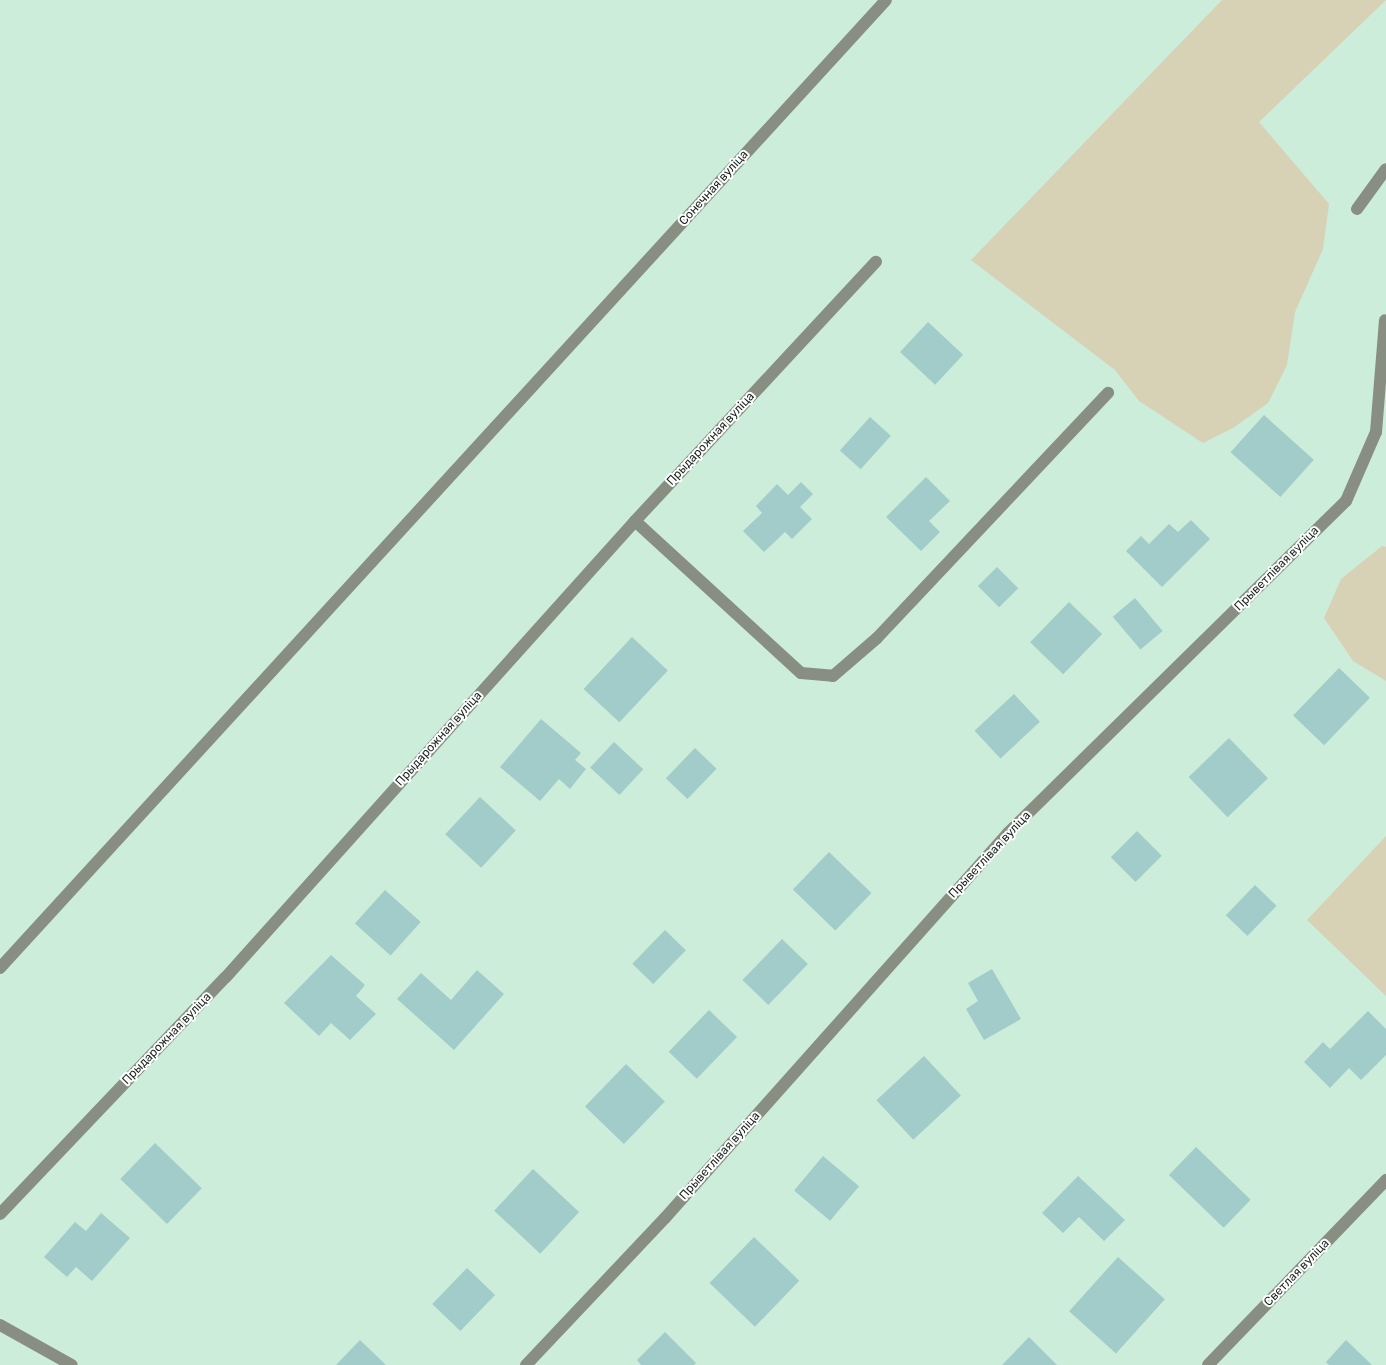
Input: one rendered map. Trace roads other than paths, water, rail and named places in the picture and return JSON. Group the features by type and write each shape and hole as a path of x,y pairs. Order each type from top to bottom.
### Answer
{"street":[{"name":"Сонечная вуліца","path":"0,968 886,0"},
{"path":"1357,209 1386,169"},
{"name":"Прыдарожная вуліца","path":"0,1214 226,977 635,521 876,262"},
{"name":"Прыветлівая вуліца","path":"526,1365 665,1218 1008,833 1346,501 1376,432 1385,320"},
{"path":"635,521 802,673 833,676 877,638 1108,393"},
{"name":"Светлая вуліца","path":"1208,1365 1386,1180"},
{"path":"0,1325 72,1365"}]}
